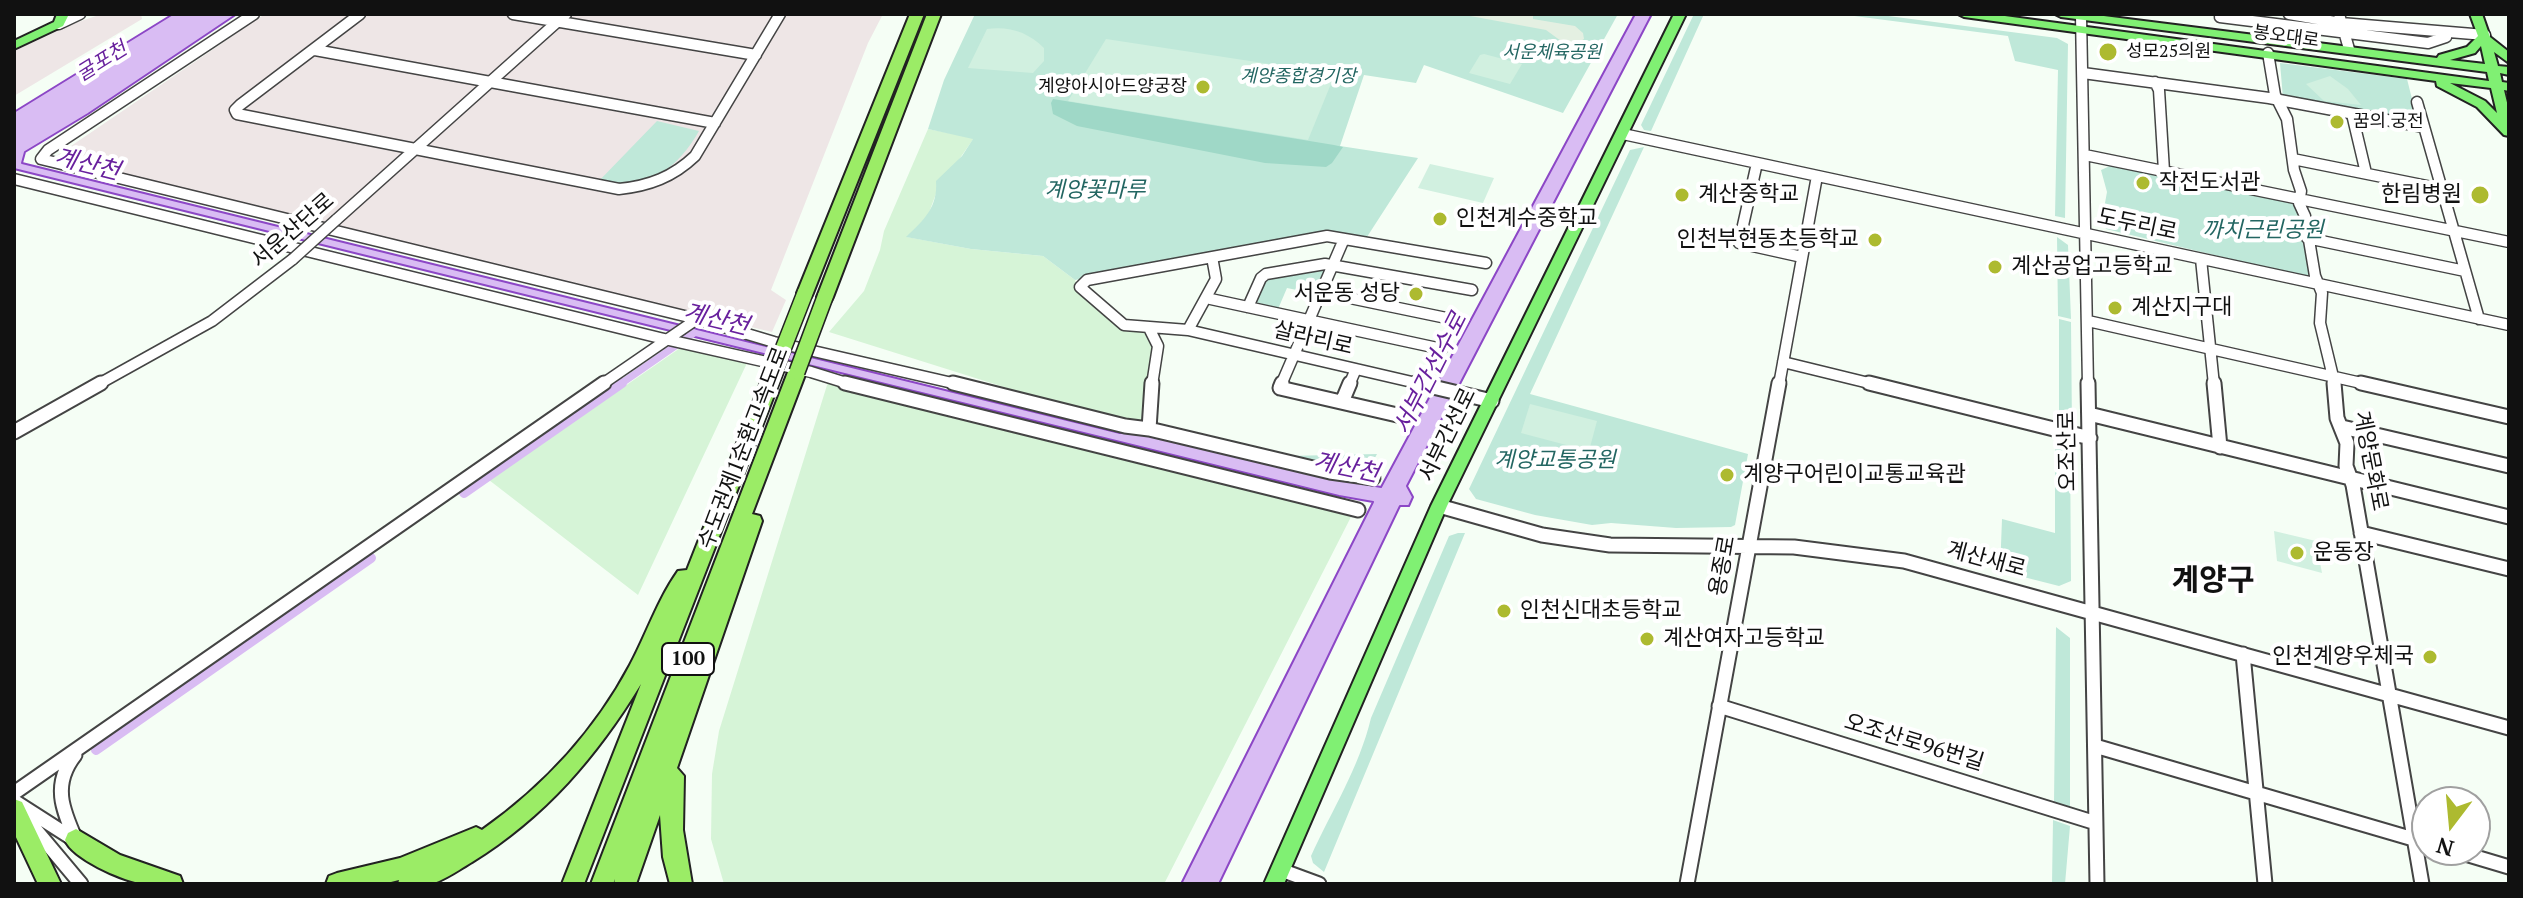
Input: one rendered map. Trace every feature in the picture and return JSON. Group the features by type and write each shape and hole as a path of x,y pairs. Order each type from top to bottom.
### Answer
{"highway":[{"name":"수도권제1순환고속도로","path":"573,884 917,14"},
{"name":"수도권제1순환고속도로","path":"602,884 934,14"},
{"path":"914,62 945,14"},
{"path":"625,884 675,750 765,485 774,434"},
{"path":"409,884 485,843 540,799 572,767 606,724 638,672 665,607 705,549"},
{"path":"675,750 670,804 673,859 681,884"},
{"path":"337,884 400,869 437,856 471,840 540,799"},
{"path":"14,804 50,884"},
{"path":"76,840 113,863 172,884"}],"main road":[{"name":"서부간선로","path":"1278,877 1439,506 1680,14"},
{"path":"1964,14 2040,18 2053,26 2081,29"},
{"name":"봉오대로","path":"2061,14 2081,29 2509,87"},
{"path":"2476,14 2485,35 2494,85 2508,126"},
{"path":"14,45 61,19"},
{"path":"2125,22 2120,28 2130,36"},
{"name":"봉오대로","path":"2081,29 2125,22 2509,71"},
{"path":"2485,35 2509,59"},
{"path":"2429,60 2461,55 2471,50 2485,35"},
{"path":"2405,72 2466,94 2508,126"}],"street":[{"path":"61,19 80,14"},
{"path":"254,14 48,150 41,159 108,178 696,320 774,342 835,354 1125,426 1330,472 1373,478"},
{"path":"360,14 240,105 235,110 237,114 606,188 639,187 685,167 780,14"},
{"path":"513,14 561,18 756,55"},
{"path":"2289,14 2428,43 2443,40 2445,32"},
{"path":"2361,14 2371,24 2485,35"},
{"path":"2223,35 2220,15 2459,27"},
{"name":"서운산단로","path":"14,432 212,321 293,259 561,18"},
{"path":"2341,23 2349,49"},
{"name":"오조산로","path":"2081,29 2097,884"},
{"path":"315,50 715,123"},
{"name":"계양문화로","path":"2268,53 2278,100 2287,119 2307,238 2322,293 2320,323 2327,343 2325,355 2336,390 2337,418 2347,443 2346,466 2411,795"},
{"path":"2083,73 2278,100 2424,127"},
{"path":"2155,82 2164,171"},
{"path":"2417,102 2479,319"},
{"path":"2352,114 2366,173"},
{"name":"도두리로","path":"1623,134 2509,325"},
{"path":"2085,155 2509,242"},
{"path":"2293,159 2442,189"},
{"path":"1757,163 1739,243 1802,257"},
{"name":"용종로","path":"1687,884 1817,176"},
{"path":"80,193 108,178"},
{"path":"14,179 811,372 824,378 1358,510"},
{"path":"1188,330 1217,273 1212,257 1327,236 1486,263"},
{"path":"2307,238 2465,271"},
{"path":"1344,239 1280,388 1406,417"},
{"name":"살라리로","path":"1212,257 1081,283 1080,287 1124,325 1188,330 1492,401"},
{"path":"2201,259 2220,447"},
{"path":"1248,307 1266,274 1325,264 1472,290"},
{"path":"1321,292 1456,320"},
{"path":"1206,298 1442,349"},
{"path":"14,793 674,341 696,320"},
{"path":"2088,321 2509,418"},
{"path":"1149,328 1158,346 1149,429"},
{"path":"1783,362 2090,438"},
{"path":"1342,402 1356,369"},
{"path":"2089,414 2509,517"},
{"path":"2342,427 2509,466"},
{"name":"계산새로","path":"1439,506 1542,535 1587,543 1634,547 1749,546 1852,552 1904,561 2509,728"},
{"path":"2361,533 2509,569"},
{"path":"2243,654 2265,884"},
{"name":"오조산로96번길","path":"1719,706 2096,823"},
{"path":"76,840 57,799 68,763 87,742"},
{"path":"2095,746 2411,838"},
{"path":"14,804 76,840 99,861 137,884"},
{"path":"14,804 81,884"},
{"path":"1278,877 1319,884"}],"shaded area":[{"path":"102,14 141,14 142,19 14,96 14,51"},
{"path":"265,14 883,14 868,43 771,290 786,300 772,332 49,161"},
{"path":"1533,14 1533,19 1575,26 1583,33 1584,39 1574,45 1574,50 1565,58 1561,54 1561,41 1546,30 1465,15"}],"green space":[{"path":"975,14 1618,14 1563,113 1424,65 1416,83 1364,75 1340,146 1418,158 1365,240 1325,233 1075,280 1043,256 971,249 906,237 932,206 936,181 962,156 973,139 928,129 944,80"},
{"path":"1694,14 1704,14 1651,131 1644,130 1641,125"},
{"path":"1839,14 1873,14 2057,38 2068,44 2065,218 2055,216 2058,70 2015,61 2008,36"},
{"path":"1003,28 1025,34 1044,48 1044,61 1033,73 968,68 987,29"},
{"name":"계양아시아드양궁장","path":"1106,39 1335,74 1308,140 1068,101"},
{"path":"1480,55 1522,64 1510,84 1469,73"},
{"path":"2280,63 2407,79 2418,123 2283,98"},
{"path":"2330,76 2348,89 2361,105 2324,101 2306,84"},
{"path":"1053,99 1343,147 1326,167 1265,163 1077,126 1053,114"},
{"path":"657,121 699,131 680,158 658,175 631,183 597,183"},
{"path":"928,129 974,138 937,191 927,218 907,237 971,249 1043,256 1075,280 1099,306 1144,331 1152,345 1144,424 1039,398 829,332 864,291 884,231"},
{"name":"계양교통공원","path":"1644,147 1530,394 1748,454 1735,525 1676,528 1611,523 1592,525 1535,515 1476,499 1469,489 1630,150"},
{"path":"1430,164 1494,178 1483,203 1418,188"},
{"name":"까치근린공원","path":"2112,165 2294,200 2312,271 2309,275 2297,275 2106,229 2102,219 2107,192 2101,170"},
{"path":"2057,237 2068,245 2071,319 2058,316"},
{"path":"1327,269 1316,294 1287,288 1278,309 1251,305 1264,278"},
{"path":"2059,319 2071,322 2072,430 2059,427"},
{"path":"683,346 747,363 638,595 489,480"},
{"path":"828,382 1354,511 1164,884 724,884 711,839 712,774 719,731"},
{"path":"1530,404 1597,421 1589,451 1521,433"},
{"path":"2055,437 2070,441 2071,581 2059,586 2000,571 2002,519 2055,533"},
{"path":"1377,454 1367,473 1287,456"},
{"name":"운동장","path":"2274,531 2316,541 2322,573 2277,561"},
{"path":"1465,533 1324,872 1313,863 1311,856 1352,772 1371,718 1449,536"},
{"path":"2056,627 2070,638 2070,809 2054,803"},
{"path":"2053,820 2070,826 2065,884 2052,884"}],"water":[{"name":"굴포천","path":"173,14 237,14 88,114 25,152 22,163 1120,433 1137,431 1325,477 1381,487 1635,14 1652,14 1407,486 1413,497 1409,506 1400,506 1219,884 1181,884 1373,502 14,169 14,112"}],"waterway":[{"name":"계산천","path":"619,385 694,333"},
{"path":"464,493 622,383"},
{"path":"96,750 371,558"}],"place":[{"name":"성모25의원","path":"2108,52"},
{"name":"계양아시아드양궁장","path":"1203,87"},
{"name":"꿈의 궁전","path":"2337,122"},
{"name":"작전도서관","path":"2143,183"},
{"name":"계산중학교","path":"1682,195"},
{"name":"한림병원","path":"2480,195"},
{"name":"인천계수중학교","path":"1440,219"},
{"name":"인천부현동초등학교","path":"1875,240"},
{"name":"계산공업고등학교","path":"1995,267"},
{"name":"서운동 성당","path":"1416,294"},
{"name":"계산지구대","path":"2115,308"},
{"name":"계양구어린이교통교육관","path":"1727,475"},
{"name":"운동장","path":"2297,553"},
{"name":"인천신대초등학교","path":"1504,611"},
{"name":"계산여자고등학교","path":"1647,639"},
{"name":"인천계양우체국","path":"2430,657"}],"district":[{"name":"계양구","path":"2213,581"}],"park label":[{"name":"서운체육공원","path":"1552,53"},
{"name":"계양종합경기장","path":"1298,77"},
{"name":"계양꽃마루","path":"1095,191"}],"water label":[{"name":"서부간선수로","path":"1431,374"}]}
